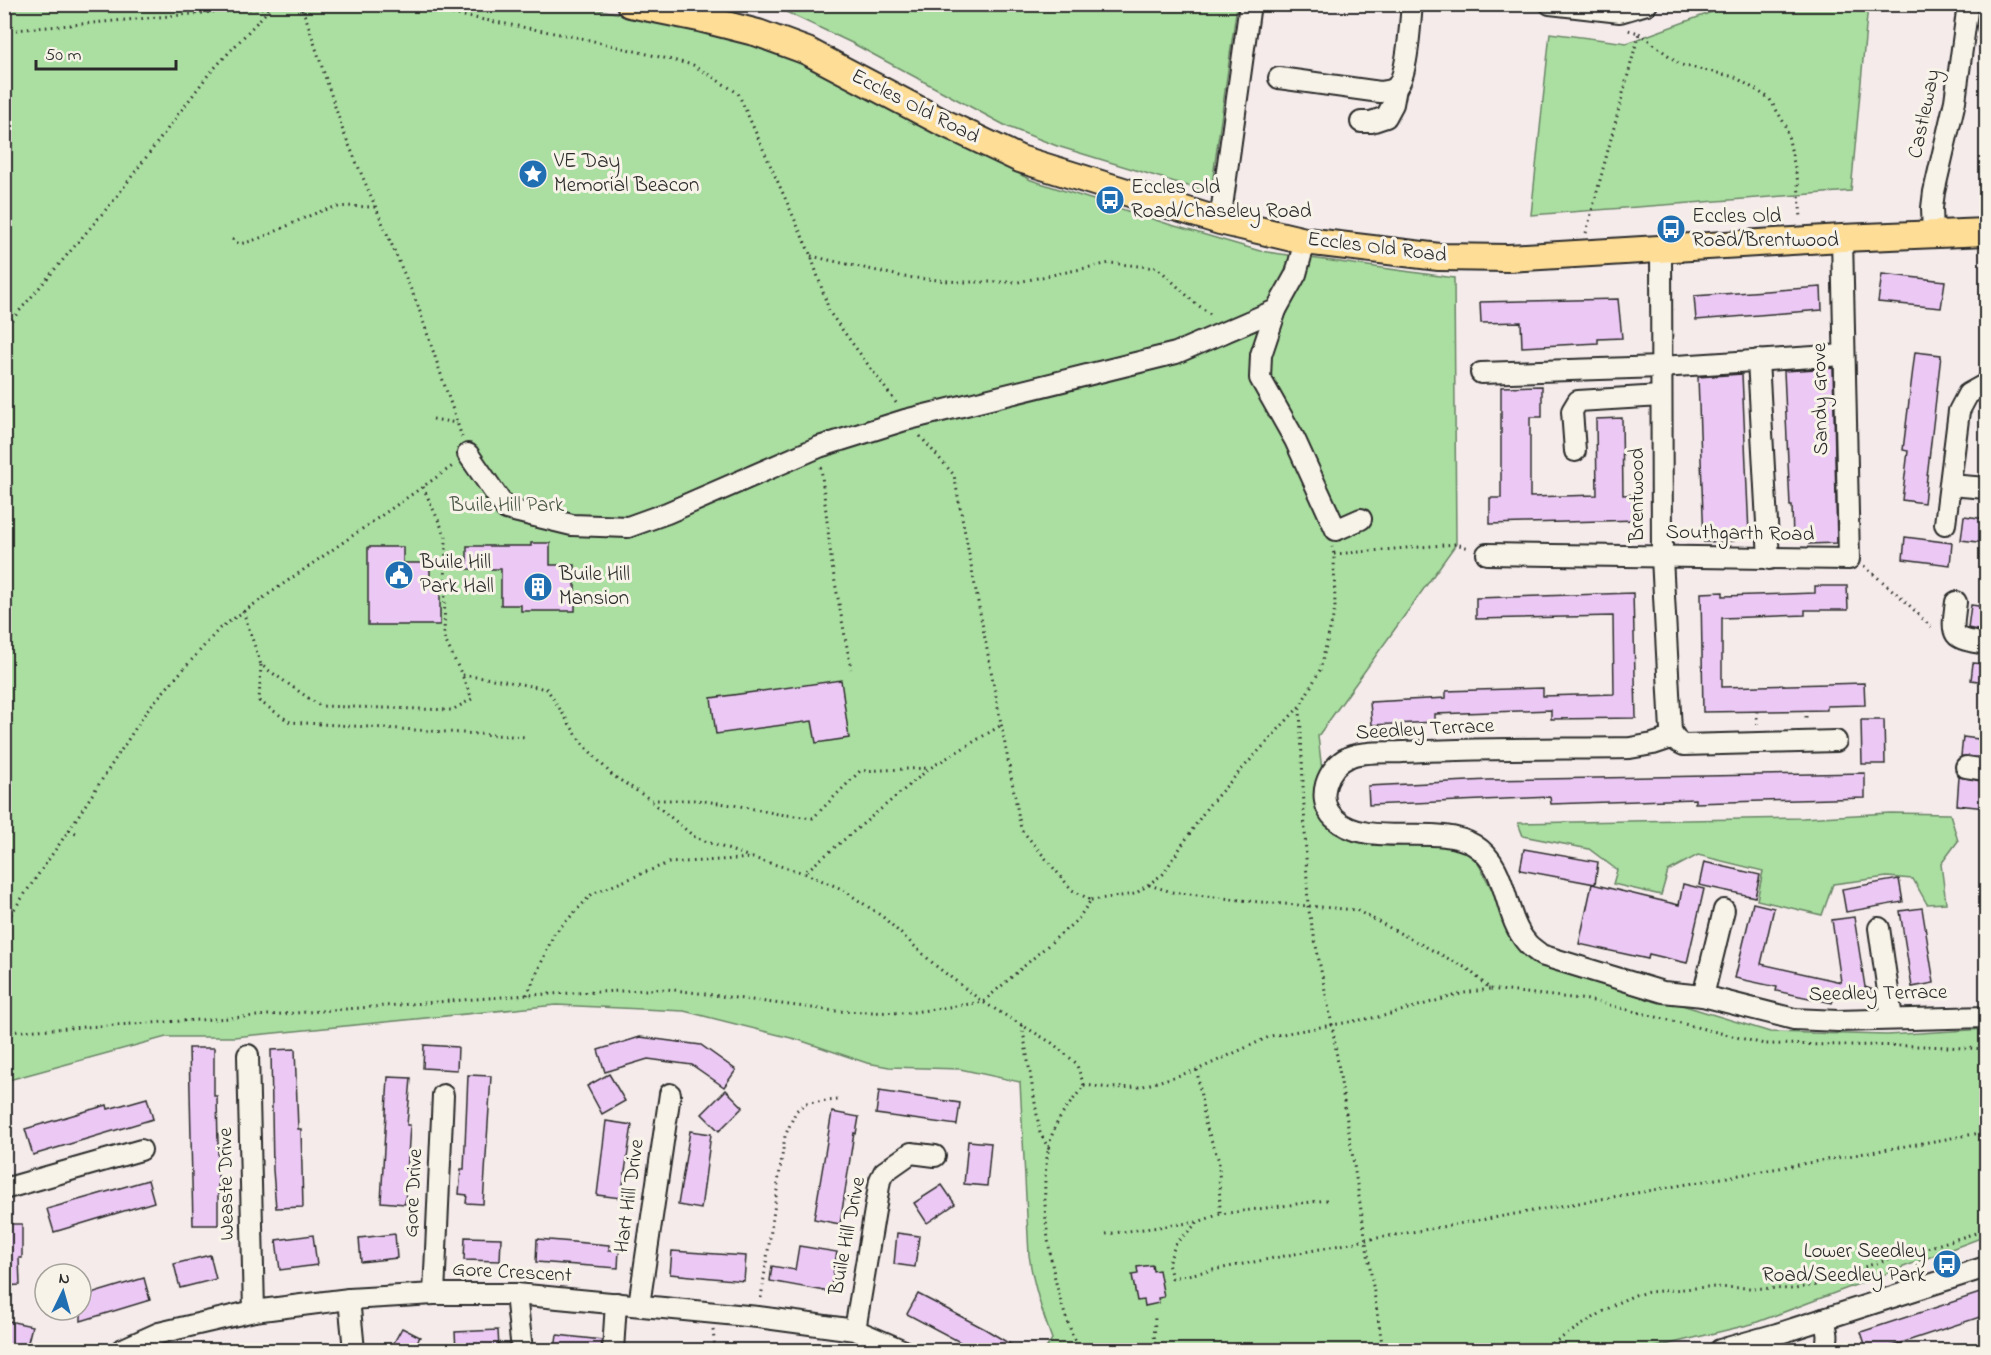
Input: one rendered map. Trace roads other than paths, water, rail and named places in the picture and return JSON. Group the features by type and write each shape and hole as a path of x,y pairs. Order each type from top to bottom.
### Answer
{"main road":[{"name":"Eccles Old Road","path":"630,4 758,33 807,51 940,121 1020,159 1220,221 1305,241 1439,257 1508,258 1842,238 1986,232"}],"street":[{"path":"1220,221 1250,4"},
{"path":"1361,122 1371,122 1386,117 1393,104 1408,46 1412,4"},
{"path":"1550,4 1620,12 1647,4"},
{"name":"Castleway","path":"1933,234 1934,192 1955,101 1968,4"},
{"path":"1279,78 1380,92 1389,91 1398,85"},
{"name":"Sandy Grove","path":"1842,238 1844,355 1858,563"},
{"path":"1305,241 1296,273 1276,310 1261,355 1260,378 1296,440 1336,530 1361,519"},
{"name":"Brentwood","path":"1661,250 1662,557 1669,724 1674,737"},
{"path":"468,454 506,510 572,525 628,527 819,447 905,420 1176,353 1276,310"},
{"path":"1482,373 1661,367 1844,355"},
{"path":"1758,360 1769,559"},
{"path":"1945,524 1959,411 1968,394 1986,384"},
{"path":"1575,451 1572,411 1578,401 1661,396"},
{"path":"1949,491 1986,488"},
{"name":"Southgarth Road","path":"1487,554 1769,559 1858,563"},
{"path":"1956,602 1953,628 1956,636 1962,640 1986,645"},
{"path":"1674,737 1684,745 1702,746 1836,741"},
{"name":"Seedley Terrace","path":"1674,737 1630,748 1412,752 1350,756 1335,765 1329,774 1325,784 1328,811 1334,818 1351,829 1380,834 1450,837 1475,845 1497,870 1516,923 1527,943 1541,955 1663,992 1703,996 1794,1019 1838,1021 1986,1017"},
{"path":"1966,767 1986,770"},
{"path":"1703,996 1724,910"},
{"path":"1879,928 1892,1019"},
{"name":"Weaste Drive","path":"248,1055 254,1311"},
{"name":"Gore Drive","path":"434,1294 443,1095"},
{"name":"Hart Hill Drive","path":"639,1305 670,1095"},
{"path":"4,1189 141,1150"},
{"name":"Buile Hill Drive","path":"855,1330 880,1180 884,1172 911,1153 935,1156"},
{"path":"1720,1350 1986,1267"},
{"name":"Gore Crescent","path":"121,1350 159,1333 254,1311 349,1299 434,1294 516,1294 758,1317 855,1330 902,1350"},
{"path":"516,1294 522,1350"},
{"path":"349,1299 354,1350"},
{"path":"613,1350 616,1303"},
{"path":"1823,1319 1828,1332 1825,1350"}],"place":[{"name":"VE Day Memorial Beacon","path":"533,174"},
{"name":"Eccles Old Road/Chaseley Road","path":"1110,200"},
{"name":"Eccles Old Road/Brentwood","path":"1671,229"},
{"name":"Buile Hill Park Hall","path":"399,575"},
{"name":"Buile Hill Mansion","path":"538,587"},
{"name":"Lower Seedley Road/Seedley Park","path":"1947,1264"}],"park label":[{"name":"Buile Hill Park","path":"507,506"}]}
